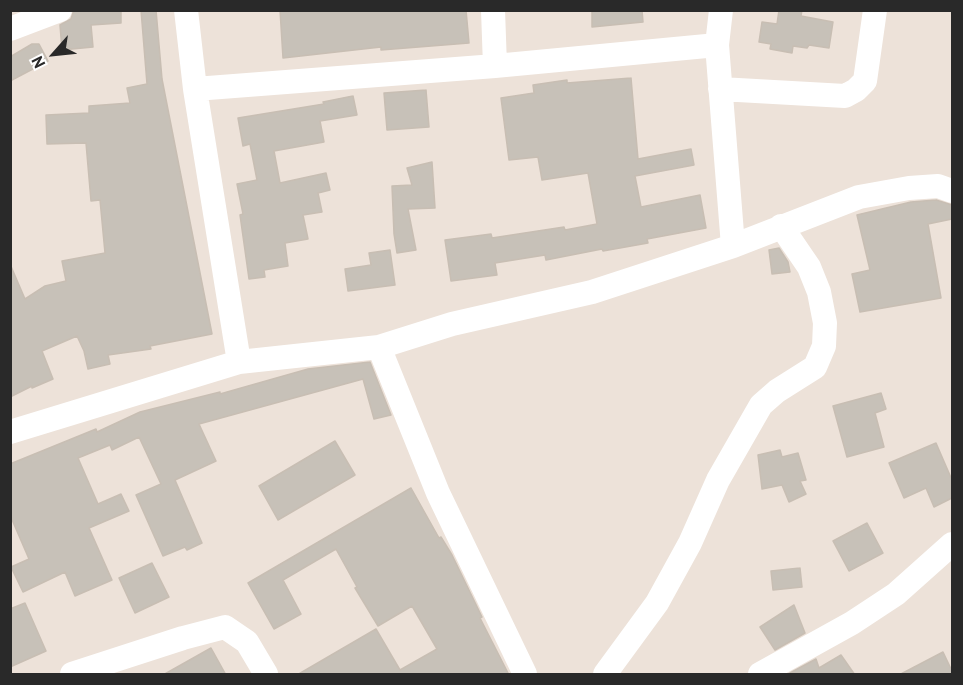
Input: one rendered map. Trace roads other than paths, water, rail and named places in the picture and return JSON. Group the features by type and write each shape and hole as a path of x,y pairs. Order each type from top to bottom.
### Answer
{"street":[{"path":"10,29 60,10"},
{"path":"186,10 195,89 239,362"},
{"path":"493,10 495,66"},
{"path":"721,10 717,45 733,246"},
{"path":"720,89 845,96 865,81 875,10"},
{"path":"195,89 495,66 717,45"},
{"path":"10,432 239,362 379,347 452,324 592,292 733,246 859,197 909,188 938,186 952,191"},
{"path":"605,675 657,603 690,543 718,480 761,405 777,391 815,367 824,346 825,323 819,292 809,267 782,226"},
{"path":"379,347 438,493 525,675"},
{"path":"760,675 852,623 896,594 952,544"},
{"path":"72,675 183,638 225,627 248,642 266,675"}]}
